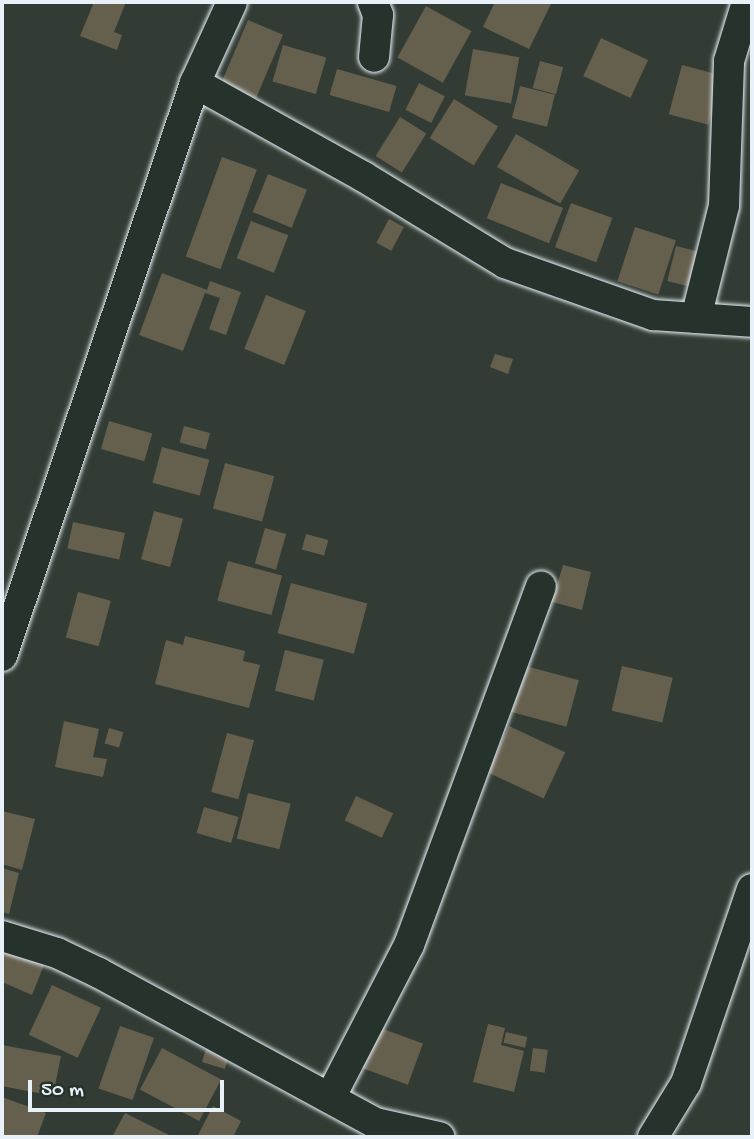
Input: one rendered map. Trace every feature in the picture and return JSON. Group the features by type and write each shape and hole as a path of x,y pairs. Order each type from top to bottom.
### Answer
{"street":[{"path":"2,656 195,83 232,2"},
{"path":"373,2 378,15 374,57"},
{"path":"696,318 724,206 729,61 747,2"},
{"path":"195,83 505,263 653,316 752,322"},
{"path":"330,1098 409,945 541,587"},
{"path":"653,1137 686,1083 752,889"},
{"path":"2,936 57,953 99,973 375,1123 439,1137"}],"building":[{"path":"94,2 126,2 114,32 122,35 117,50 80,36"},
{"path":"495,2 552,2 529,49 483,27"},
{"path":"426,6 471,31 443,83 397,58"},
{"path":"248,20 283,35 256,98 221,84"},
{"path":"601,38 648,60 630,98 583,76"},
{"path":"283,45 326,57 316,94 273,82"},
{"path":"473,49 519,57 511,103 465,95"},
{"path":"540,61 563,67 556,94 533,88"},
{"path":"682,65 722,76 708,125 669,114"},
{"path":"337,69 397,86 389,112 330,95"},
{"path":"419,83 445,96 431,123 405,110"},
{"path":"520,86 555,95 547,127 512,118"},
{"path":"454,99 498,127 474,166 430,138"},
{"path":"400,117 426,133 402,172 376,156"},
{"path":"516,134 579,170 560,203 497,167"},
{"path":"222,157 257,170 221,269 186,257"},
{"path":"268,174 307,190 292,228 253,212"},
{"path":"501,183 563,208 549,243 487,218"},
{"path":"571,203 612,218 596,262 555,247"},
{"path":"389,219 404,227 391,251 376,243"},
{"path":"251,221 288,235 274,273 237,258"},
{"path":"635,227 676,240 658,294 617,281"},
{"path":"676,246 711,255 702,290 667,281"},
{"path":"162,273 207,290 210,281 241,292 226,335 209,329 220,298 205,293 183,351 139,335"},
{"path":"266,295 306,311 284,365 244,349"},
{"path":"495,354 513,359 508,374 490,367"},
{"path":"109,421 152,433 144,461 101,449"},
{"path":"184,426 210,433 206,449 180,442"},
{"path":"162,447 209,460 200,495 152,483"},
{"path":"225,463 274,476 262,522 213,508"},
{"path":"154,511 183,519 170,567 141,559"},
{"path":"73,522 125,533 119,559 67,548"},
{"path":"265,528 286,534 276,570 255,564"},
{"path":"306,534 328,540 324,555 302,549"},
{"path":"228,561 282,575 271,615 217,601"},
{"path":"563,565 591,572 582,610 545,600 550,583 557,585"},
{"path":"291,583 367,603 354,654 278,633"},
{"path":"78,592 111,601 99,646 66,637"},
{"path":"185,636 245,651 243,661 260,665 249,708 155,684 166,640 183,645"},
{"path":"285,650 324,660 314,700 275,691"},
{"path":"518,664 579,680 566,727 506,710"},
{"path":"622,666 673,678 662,723 612,711"},
{"path":"64,721 99,729 93,757 107,759 103,777 55,767"},
{"path":"509,726 565,752 544,798 487,772"},
{"path":"109,728 123,732 119,748 105,743"},
{"path":"227,733 254,740 238,799 211,792"},
{"path":"248,793 291,804 279,849 237,839"},
{"path":"356,796 393,813 382,838 345,820"},
{"path":"204,807 239,817 231,843 197,833"},
{"path":"2,811 35,819 22,870 2,864"},
{"path":"2,868 19,873 9,914 2,912"},
{"path":"2,937 48,955 32,995 2,982"},
{"path":"52,985 101,1008 78,1058 29,1035"},
{"path":"488,1024 505,1028 501,1045 524,1051 514,1092 473,1082"},
{"path":"120,1026 154,1038 133,1100 99,1088"},
{"path":"375,1026 423,1043 408,1085 360,1067"},
{"path":"506,1032 527,1037 525,1048 504,1043"},
{"path":"208,1042 231,1049 225,1069 202,1062"},
{"path":"2,1045 61,1056 53,1096 2,1086"},
{"path":"162,1048 221,1079 199,1121 140,1089"},
{"path":"533,1048 548,1050 545,1073 530,1071"},
{"path":"2,1097 46,1113 37,1137 2,1137"},
{"path":"213,1106 241,1121 233,1137 197,1137"},
{"path":"125,1113 173,1137 112,1137"}]}
